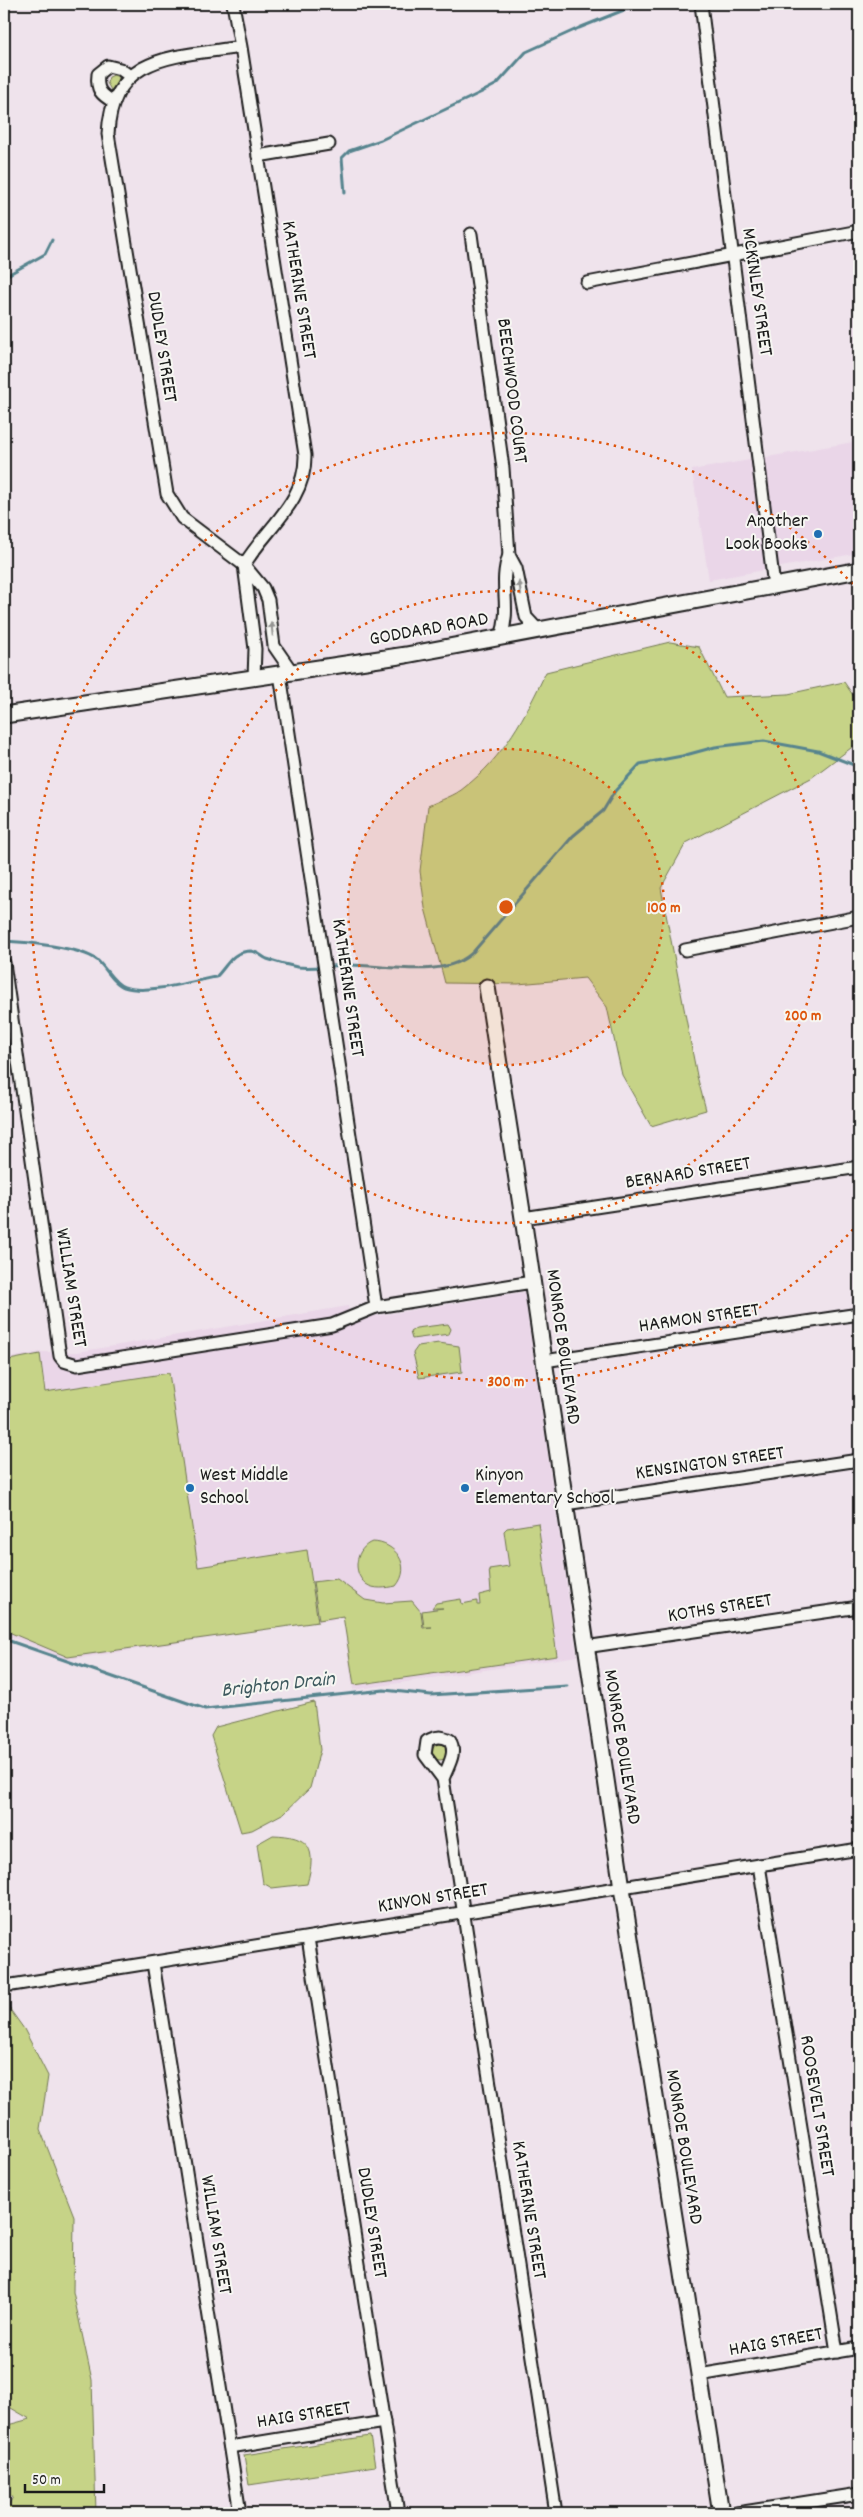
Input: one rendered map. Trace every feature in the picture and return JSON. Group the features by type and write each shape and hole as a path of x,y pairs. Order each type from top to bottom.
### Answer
{"street":[{"name":"KATHERINE STREET","path":"233,4 306,465 302,484 296,498 254,548 244,565 263,588 268,600 274,646 286,673 326,980 376,1307"},
{"name":"MCKINLEY STREET","path":"701,4 774,586"},
{"name":"DUDLEY STREET","path":"241,47 158,61 139,68 130,76 114,102 109,120 108,134 166,494 182,518 244,565"},
{"path":"114,102 101,95 97,85 98,74 108,66 120,69 130,76"},
{"path":"258,156 329,144"},
{"path":"587,283 859,231"},
{"name":"BEECHWOOD COURT","path":"471,234 503,468 509,555 503,572 506,622 501,638"},
{"name":"BEECHWOOD COURT","path":"509,555 516,568 522,607 526,617 539,631"},
{"path":"244,565 255,649 254,678"},
{"name":"GODDARD ROAD","path":"4,715 406,655 859,570"},
{"path":"685,950 859,917"},
{"name":"WILLIAM STREET","path":"4,963 60,1356 64,1361 77,1365 332,1324 376,1307"},
{"name":"MONROE BOULEVARD","path":"486,987 523,1218 585,1648 721,2513"},
{"name":"BERNARD STREET","path":"523,1218 859,1167"},
{"path":"376,1307 532,1282"},
{"name":"HARMON STREET","path":"544,1361 859,1314"},
{"name":"KENSINGTON STREET","path":"565,1504 859,1460"},
{"name":"KOTHS STREET","path":"585,1648 859,1607"},
{"name":"KATHERINE STREET","path":"443,1779 556,2513"},
{"name":"KINYON STREET","path":"12,1985 859,1849"},
{"name":"ROOSEVELT STREET","path":"759,1865 837,2352"},
{"name":"DUDLEY STREET","path":"308,1938 398,2513"},
{"name":"WILLIAM STREET","path":"153,1963 240,2513"},
{"name":"HAIG STREET","path":"699,2375 859,2348"},
{"name":"HAIG STREET","path":"230,2448 384,2422"},
{"path":"737,2513 859,2494"}],"shaded area":[{"path":"859,441 859,553 709,580 692,470"},
{"name":"West Middle School","path":"524,1292 577,1656 353,1690 343,1618 67,1660 4,1634 4,1359 40,1352 78,1352 348,1306 351,1320"}],"green space":[{"path":"114,75 118,77 119,81 111,90 107,83 109,77"},
{"path":"670,642 699,647 724,697 788,694 844,682 859,704 859,742 811,778 686,843 661,888 697,1076 706,1110 651,1126 622,1075 607,1007 585,978 518,984 445,983 425,908 420,871 428,806 461,790 491,763 522,720 546,672"},
{"path":"448,1324 451,1329 449,1334 412,1339 410,1332 416,1328"},
{"path":"439,1343 459,1346 462,1372 419,1378 413,1353 418,1346"},
{"path":"40,1354 45,1392 169,1373 198,1567 307,1550 318,1622 68,1657 4,1630 4,1361"},
{"path":"538,1523 557,1656 354,1685 343,1616 319,1620 313,1582 337,1579 365,1600 383,1603 412,1601 421,1612 423,1628 432,1627 424,1627 422,1611 443,1608 432,1608 436,1603 461,1599 462,1604 477,1601 477,1605 480,1605 479,1595 491,1592 489,1569 509,1566 504,1531 507,1528"},
{"path":"372,1542 388,1546 399,1556 403,1571 396,1586 377,1588 366,1584 361,1579 358,1573 357,1561 362,1549"},
{"path":"314,1702 320,1750 310,1788 284,1813 252,1830 241,1832 211,1736 216,1727"},
{"path":"440,1744 446,1746 448,1752 446,1758 440,1760 434,1758 432,1752 434,1746"},
{"path":"273,1835 295,1838 303,1841 308,1846 311,1861 307,1884 272,1888 263,1883 257,1844"},
{"path":"4,2001 24,2029 48,2076 40,2129 74,2216 73,2292 92,2380 96,2513 4,2513 13,2497 4,2494 4,2426 30,2419 4,2404"},
{"path":"370,2436 375,2466 249,2485 244,2455"}],"waterway":[{"path":"345,193 342,158 349,151 381,140 497,84 526,52 639,4"},
{"path":"4,277 45,254 52,240"},
{"path":"4,941 52,946 89,955 97,960 120,985 134,989 157,988 216,977 230,960 238,954 250,951 267,959 304,967 350,965 415,969 448,965 462,960 474,951 573,836 603,811 615,791 640,764 715,747 764,741 818,751 859,767"},
{"name":"Brighton Drain","path":"4,1639 205,1709 384,1690 431,1695 567,1686"}],"place":[{"name":"Another Look Books","path":"818,534"},
{"name":"West Middle School","path":"190,1488"},
{"name":"Kinyon Elementary School","path":"465,1488"}]}
